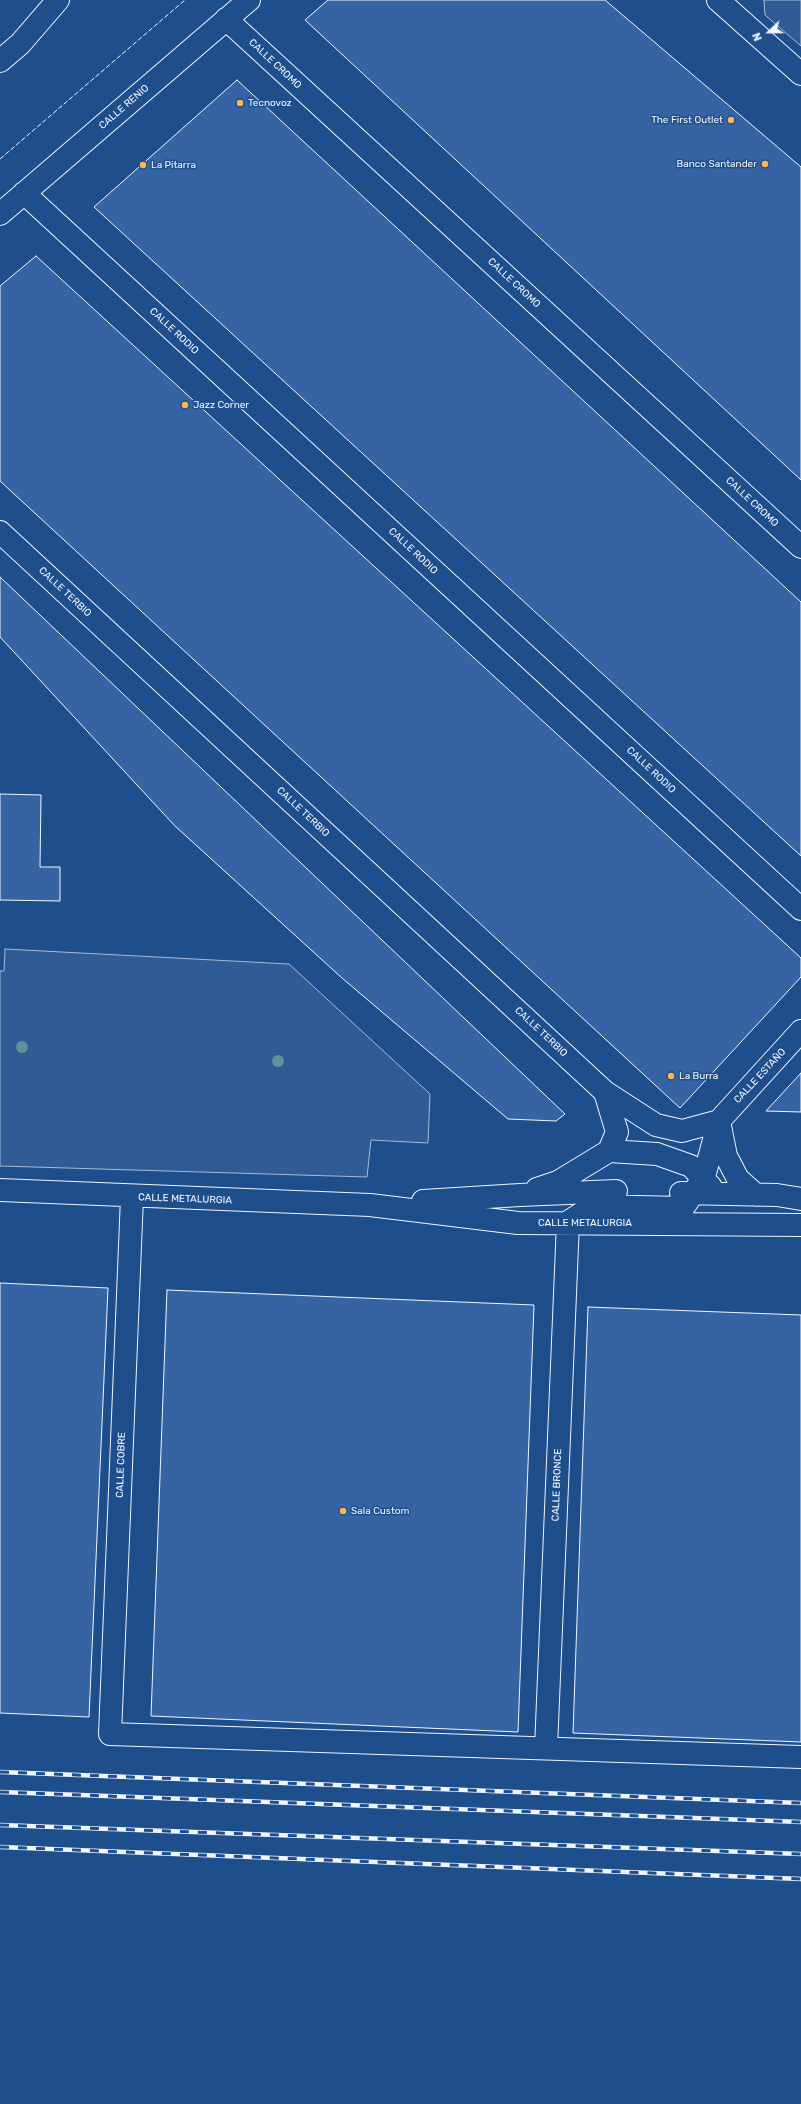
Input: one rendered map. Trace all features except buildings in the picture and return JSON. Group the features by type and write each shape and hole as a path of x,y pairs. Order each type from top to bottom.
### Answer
{"street":[{"path":"0,61 20,44 58,0"},
{"name":"CALLE RENIO","path":"0,214 249,0"},
{"path":"718,0 801,74"},
{"name":"CALLE CROMO","path":"226,19 801,547"},
{"name":"CALLE RODIO","path":"24,193 801,909"},
{"name":"CALLE TERBIO","path":"0,532 605,1092 656,1125 682,1131 719,1121"},
{"name":"CALLE ESTAÑO","path":"719,1121 801,1031"},
{"path":"605,1092 617,1132 609,1151"},
{"path":"568,1222 593,1206 683,1208 698,1186 719,1121"},
{"path":"719,1121 726,1156 738,1178 756,1195"},
{"path":"520,1195 558,1182 609,1151 657,1154 691,1166 698,1186 717,1195 777,1195 801,1199"},
{"name":"CALLE METALURGIA","path":"370,1205 520,1195 698,1186"},
{"name":"CALLE METALURGIA","path":"0,1190 132,1197 370,1205 518,1223 568,1222 801,1225"},
{"name":"CALLE COBRE","path":"132,1197 110,1734 546,1748"},
{"name":"CALLE BRONCE","path":"546,1748 568,1222"},
{"path":"546,1748 801,1758"}],"shaded area":[{"path":"764,0 801,0 801,46 765,15"},
{"path":"5,949 289,964 430,1094 428,1143 371,1140 367,1177 0,1166 0,971 4,971"}],"railway":[{"path":"0,1772 801,1803"},
{"path":"0,1792 801,1822"},
{"path":"0,1825 801,1854"},
{"path":"0,1847 801,1879"}],"fence":[{"path":"0,159 185,0"}],"place":[{"name":"Tecnovoz","path":"240,103"},
{"name":"The First Outlet","path":"731,120"},
{"name":"Banco Santander","path":"765,164"},
{"name":"La Pitarra","path":"143,165"},
{"name":"Jazz Corner","path":"185,405"},
{"name":"La Burra","path":"671,1076"},
{"name":"Sala Custom","path":"343,1511"}]}
